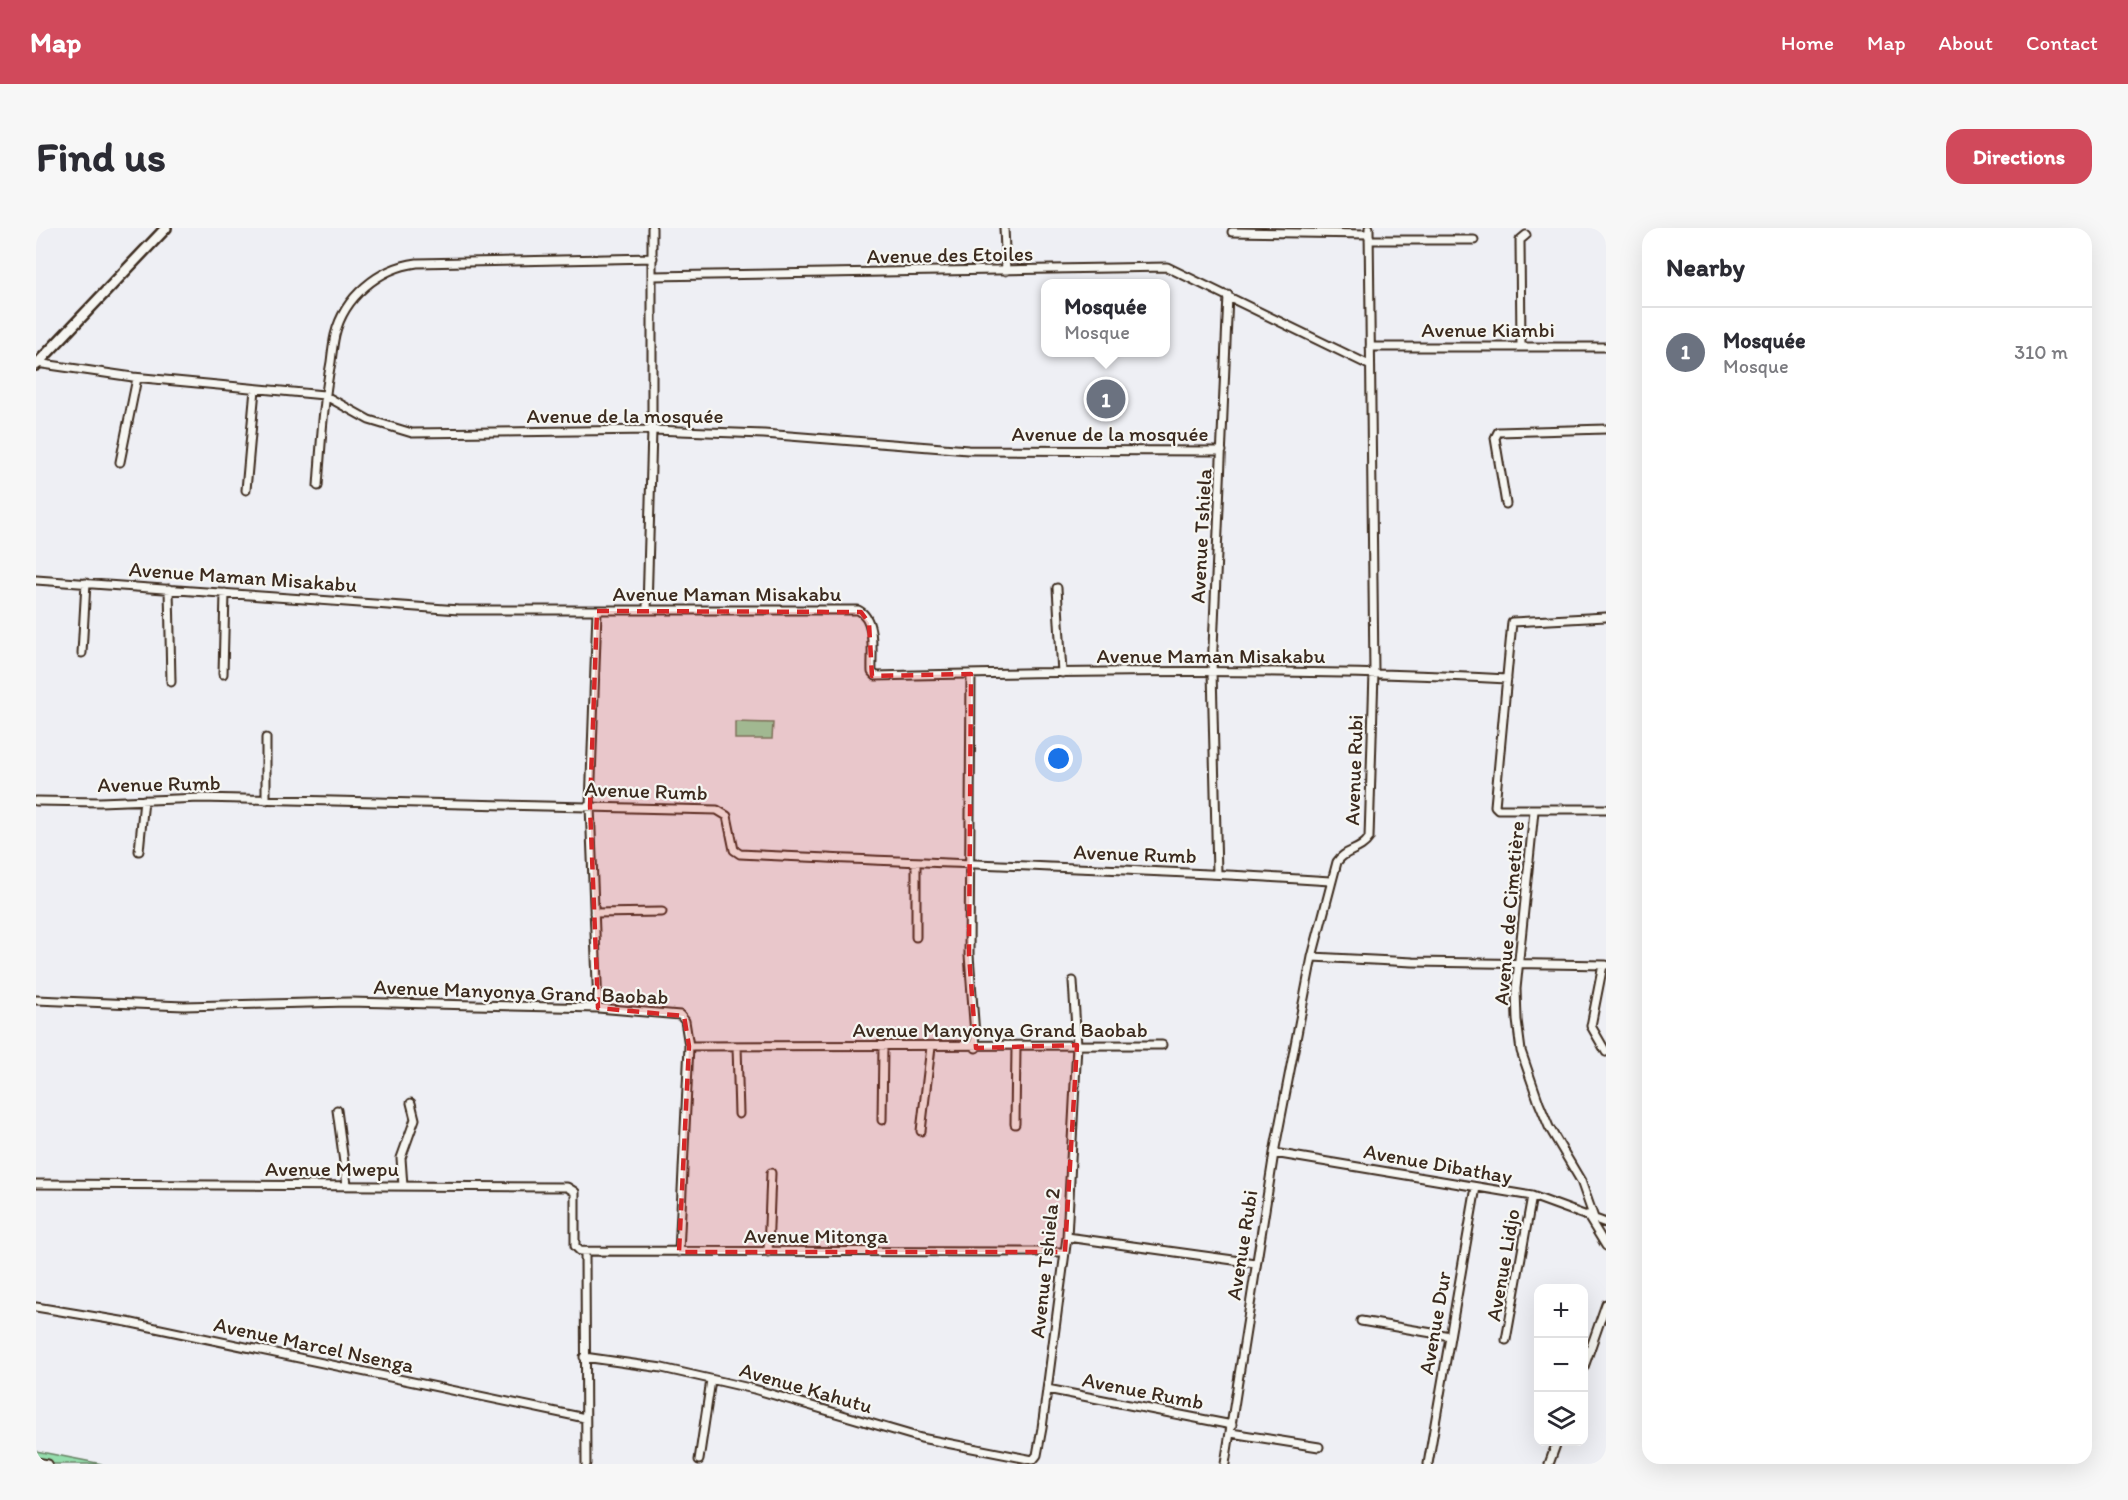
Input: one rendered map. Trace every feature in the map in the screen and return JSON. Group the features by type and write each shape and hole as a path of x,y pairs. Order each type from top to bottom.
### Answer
{"street":[{"path":"36,364 166,228"},
{"path":"647,609 652,430 652,228"},
{"path":"1004,228 1006,271"},
{"path":"1232,232 1369,234 1474,240"},
{"name":"Avenue Rubi","path":"1225,1464 1255,1263 1312,957 1330,881 1342,855 1360,849 1369,838 1374,672 1369,234"},
{"path":"1521,345 1520,240 1526,235"},
{"path":"318,486 324,395 334,335 344,311 359,293 389,270 417,263 653,258"},
{"name":"Avenue des Etoiles","path":"652,276 1167,267 1369,365"},
{"name":"Avenue Tshiela","path":"1217,873 1212,671 1228,295"},
{"name":"Avenue Kiambi","path":"1370,347 1521,345 1606,347"},
{"name":"Avenue de la mosquée","path":"36,364 137,378 324,395 369,420 412,433 652,430 764,434 968,450 1222,451"},
{"path":"120,462 137,378"},
{"path":"246,490 255,389"},
{"path":"1506,504 1495,438 1500,431 1606,429"},
{"name":"Avenue Maman Misakabu","path":"36,580 459,610 858,610 864,614 869,623 874,675 1212,671 1374,672 1507,678"},
{"path":"82,653 86,583"},
{"path":"1057,588 1062,673"},
{"path":"169,589 171,682"},
{"path":"223,674 225,593"},
{"path":"597,611 591,806 598,1008"},
{"path":"1606,618 1514,620 1511,624 1496,808 1534,811 1606,809"},
{"path":"971,674 969,956 976,1048"},
{"path":"266,738 266,800"},
{"path":"140,851 144,800"},
{"name":"Avenue Rumb","path":"36,801 266,800 591,806 721,811 728,819 734,850 740,854 970,866 1217,873 1330,881"},
{"name":"Avenue de Cimetière","path":"1534,811 1519,964 1517,1020 1521,1051 1543,1114 1581,1181 1590,1216 1606,1245"},
{"path":"916,863 916,937"},
{"path":"594,913 662,912"},
{"path":"1312,957 1413,962 1605,965 1591,1026 1606,1052"},
{"name":"Avenue Tshiela 2","path":"1017,1461 1031,1461 1036,1457 1067,1237 1077,1046 1073,981"},
{"name":"Avenue Manyonya Grand Baobab","path":"36,1000 184,1006 349,1002 598,1008 680,1015 685,1020 689,1046 976,1048 1162,1046"},
{"path":"679,1252 689,1046"},
{"path":"736,1046 739,1114"},
{"path":"882,1120 883,1047"},
{"path":"921,1131 931,1047"},
{"path":"1015,1124 1016,1047"},
{"path":"403,1186 400,1158 415,1119 411,1104"},
{"path":"337,1110 347,1185"},
{"name":"Avenue Dibathay","path":"1274,1153 1532,1196 1606,1223"},
{"path":"768,1252 771,1173"},
{"name":"Avenue Mwepu","path":"36,1184 571,1187 575,1197 574,1242 577,1250 585,1252"},
{"name":"Avenue Dur","path":"1428,1464 1476,1187"},
{"name":"Avenue Lidjo","path":"1506,1340 1532,1196"},
{"path":"1067,1237 1255,1263"},
{"path":"585,1252 586,1464"},
{"name":"Avenue Mitonga","path":"585,1252 1065,1252"},
{"path":"1588,1356 1606,1304"},
{"name":"Avenue Marcel Nsenga","path":"36,1307 127,1322 585,1418"},
{"path":"1361,1321 1450,1336"},
{"name":"Avenue Kahutu","path":"584,1357 662,1368 921,1438 1017,1461"},
{"path":"699,1460 711,1380"},
{"name":"Avenue Rumb","path":"1047,1389 1231,1429"},
{"path":"1231,1429 1319,1447"},
{"path":"1549,1464 1556,1446"},
{"path":"36,1462 48,1464"}],"highlighted area":[{"path":"597,611 861,612 869,623 872,676 971,674 969,955 976,1048 1077,1045 1065,1252 679,1252 689,1046 684,1016 598,1008 590,806"}],"green space":[{"path":"735,722 773,723 772,739 735,739"},
{"path":"36,1451 102,1464 36,1464"}],"place":[{"name":"Mosquée","path":"1106,399"}]}
